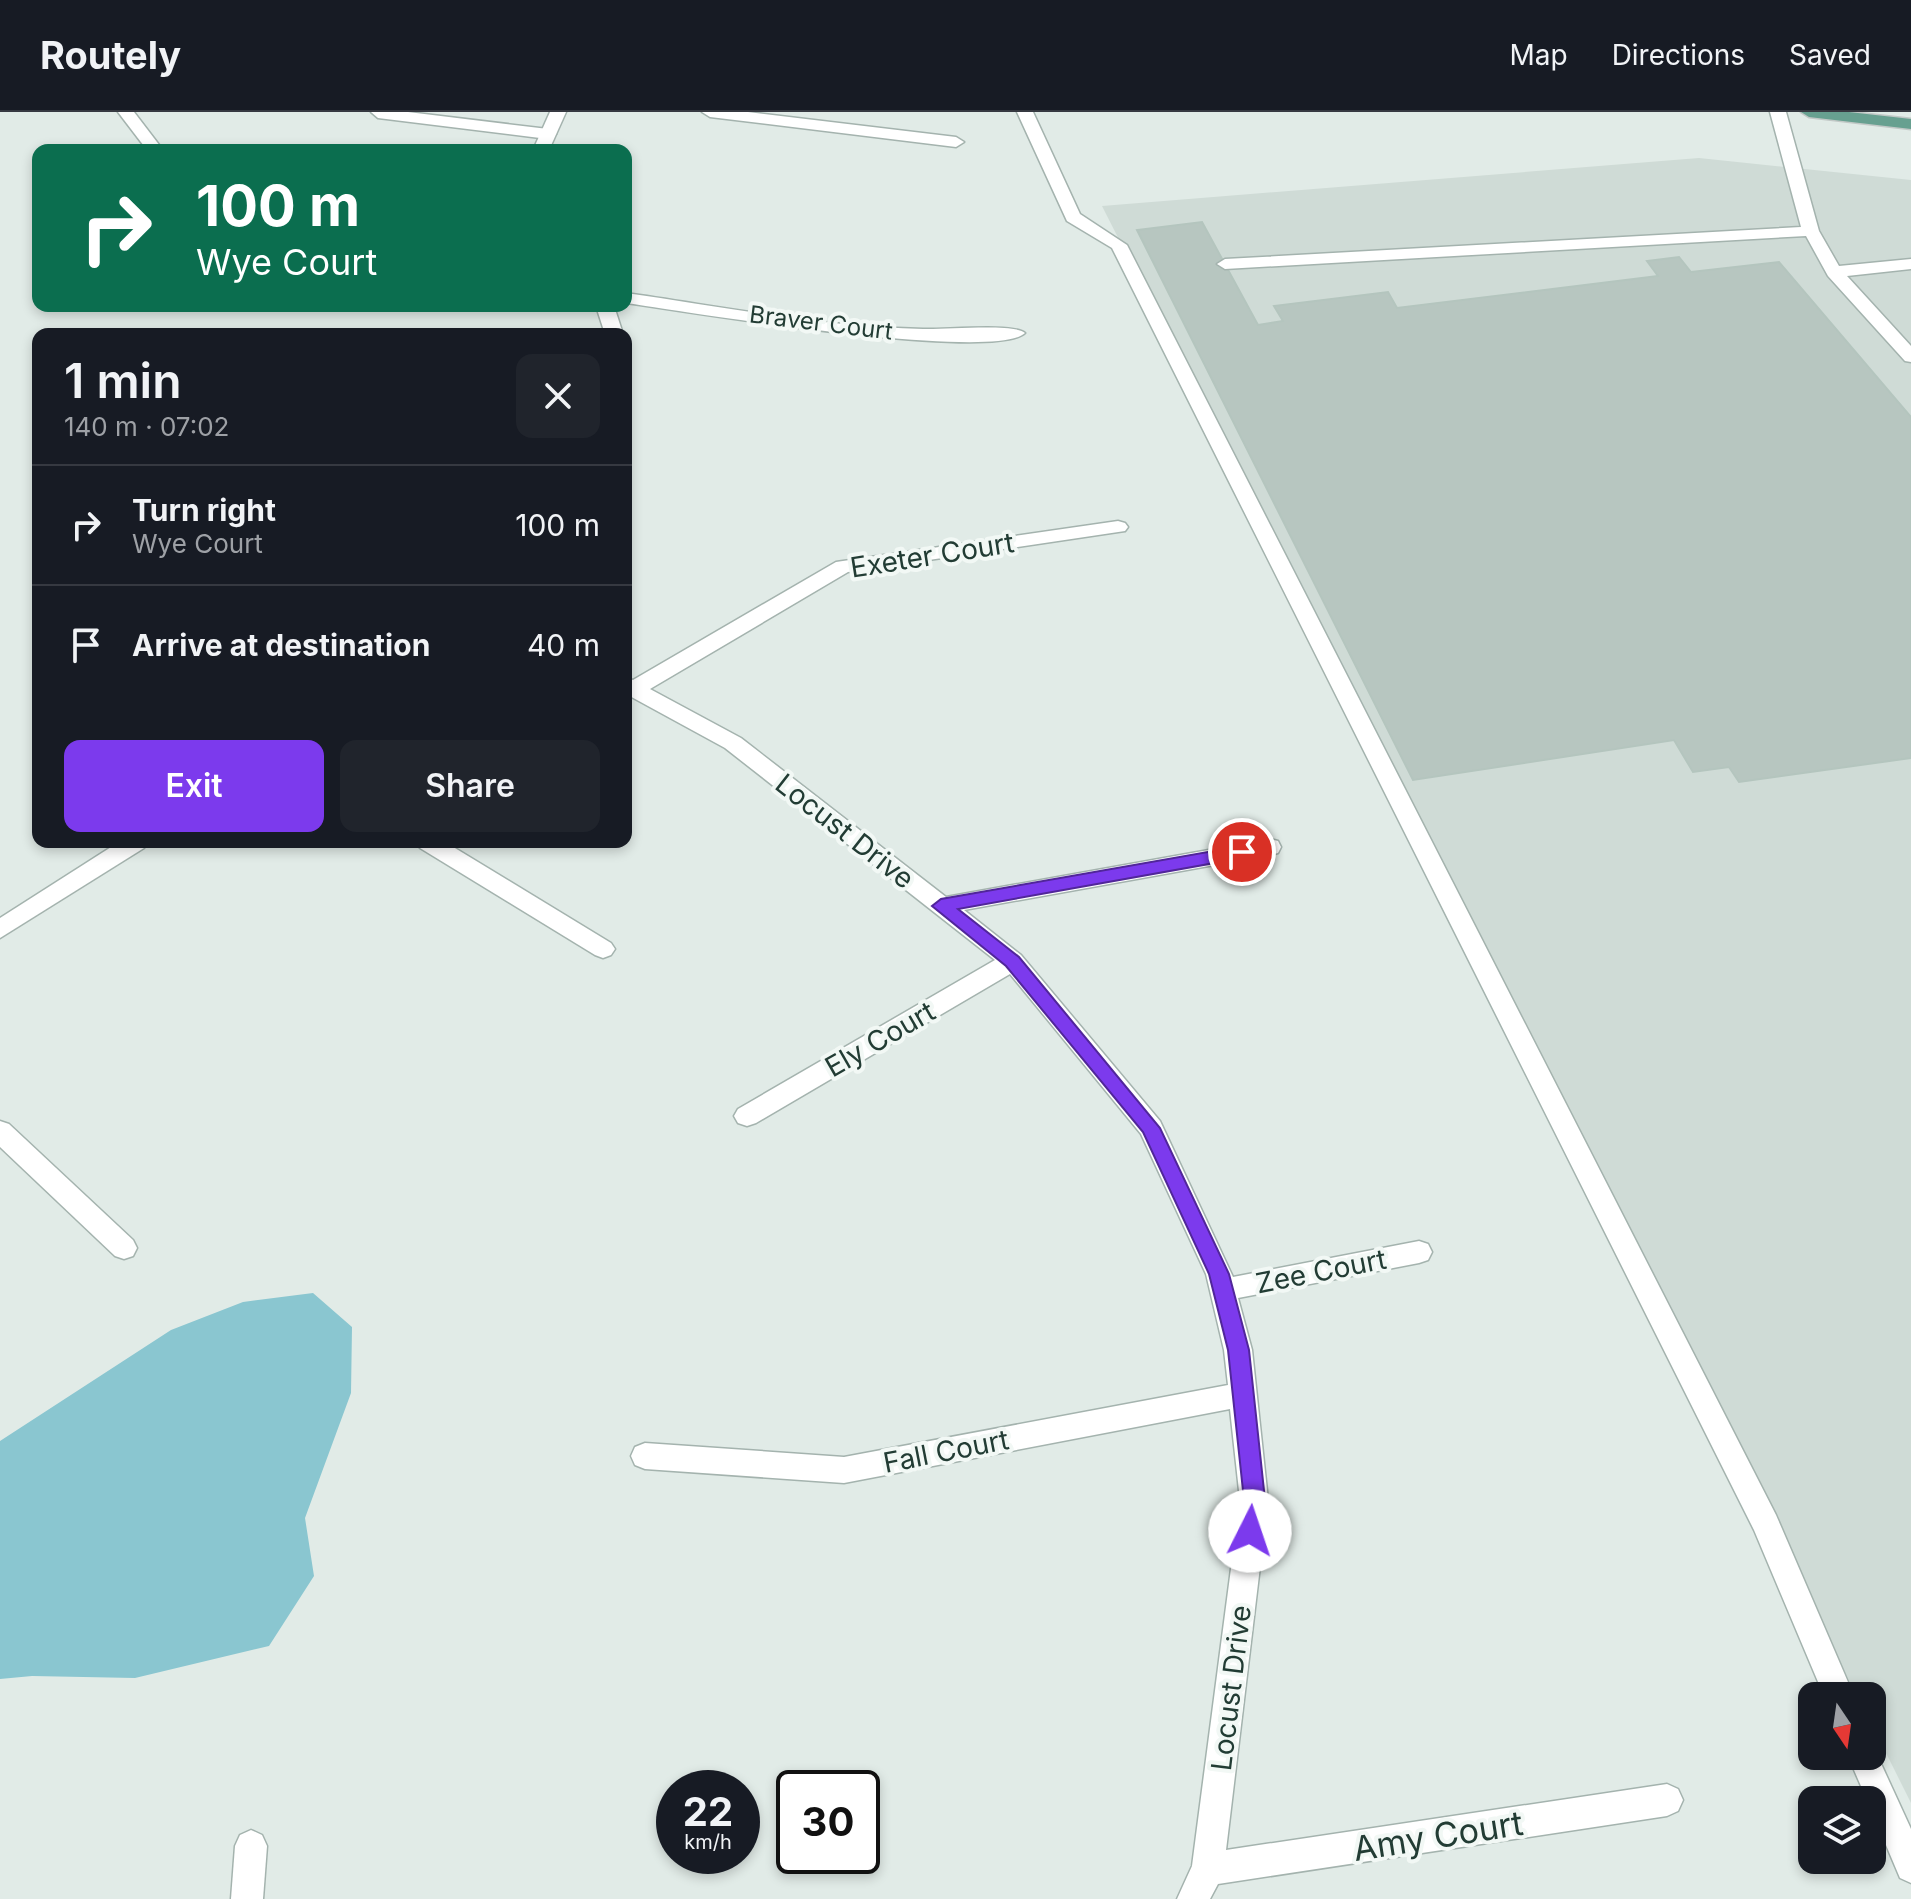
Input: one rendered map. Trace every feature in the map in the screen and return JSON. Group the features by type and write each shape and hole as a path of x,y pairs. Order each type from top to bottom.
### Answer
{"main road":[{"path":"1809,112 1911,124"}],"street":[{"path":"126,112 150,144"},
{"path":"544,144 558,112"},
{"path":"710,112 956,142"},
{"path":"1025,112 1073,217 1119,245 1766,1524 1833,1682"},
{"path":"1778,112 1811,231 1834,272 1911,357"},
{"path":"378,113 548,134"},
{"path":"1225,264 1811,231"},
{"path":"1834,272 1911,264"},
{"name":"Braver Court","path":"632,299 879,331 964,337 1016,333"},
{"name":"Exeter Court","path":"632,686 843,566 1118,527"},
{"name":"Locust Drive","path":"632,688 733,743 1013,961 1151,1128 1219,1274 1238,1350 1254,1500 1208,1869 1193,1899"},
{"path":"941,906 1270,847"},
{"path":"0,929 127,848"},
{"path":"438,848 603,949"},
{"name":"Ely Court","path":"747,1116 1013,961"},
{"path":"0,1131 124,1248"},
{"name":"Zee Court","path":"1223,1290 1419,1252"},
{"name":"Fall Court","path":"645,1456 844,1470 1244,1394"},
{"path":"1870,1770 1911,1867"},
{"name":"Amy Court","path":"1208,1869 1667,1800"},
{"path":"247,1899 251,1846"}],"shaded area":[{"path":"1699,158 1911,180 1911,1803 1886,1753 1886,1682 1850,1682 1102,206"}],"water":[{"path":"313,1293 352,1327 351,1393 305,1518 314,1576 269,1646 135,1678 32,1676 0,1679 0,1441 171,1330 243,1302"}],"building":[{"path":"1202,222 1258,325 1283,321 1274,306 1388,292 1397,308 1658,276 1647,261 1679,257 1691,272 1779,262 1911,417 1911,758 1739,782 1729,767 1693,772 1674,740 1413,780 1137,230"}],"route":[{"path":"1242,852 941,906 1013,961 1151,1128 1219,1274 1238,1350 1254,1500 1250,1531"}]}
